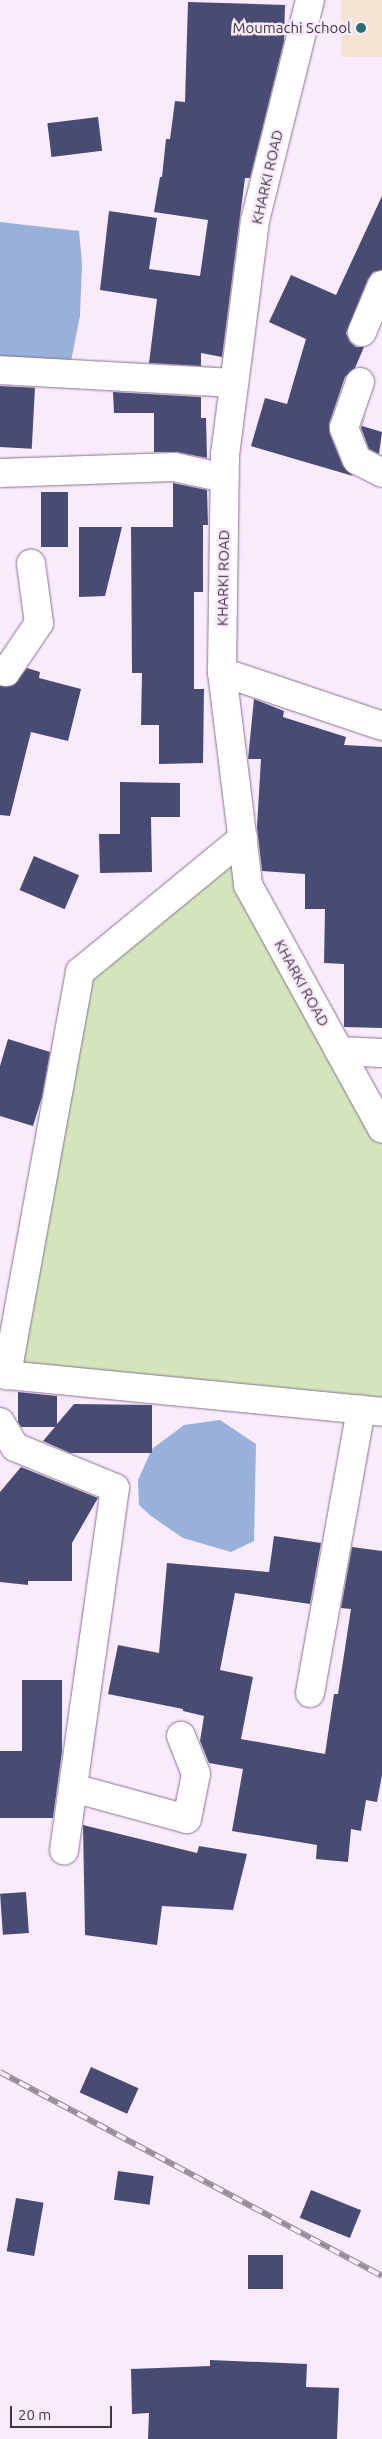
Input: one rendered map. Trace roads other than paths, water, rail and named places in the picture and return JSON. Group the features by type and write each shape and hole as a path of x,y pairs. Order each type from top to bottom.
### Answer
{"street":[{"name":"KHARKI ROAD","path":"310,0 255,221 225,454 222,672 248,885 382,1129"},
{"path":"362,332 382,285"},
{"path":"0,370 234,383"},
{"path":"360,382 344,428 357,460 382,473"},
{"path":"0,473 174,467 225,478"},
{"path":"0,669 6,672 40,623 31,564"},
{"path":"222,672 382,726"},
{"path":"243,838 80,972 4,1379 372,1411 310,1693"},
{"path":"339,1051 382,1053"},
{"path":"0,1422 15,1448 114,1488 64,1850"},
{"path":"73,1788 187,1819 196,1774 181,1736"}],"water":[{"path":"0,222 79,231 82,263 80,316 69,371 0,366"},
{"path":"220,1420 256,1444 254,1541 231,1552 183,1538 151,1516 139,1505 138,1480 152,1449 184,1425"}],"railway":[{"path":"0,2072 382,2276"}],"place":[{"name":"Moumachi School","path":"361,28"}]}
